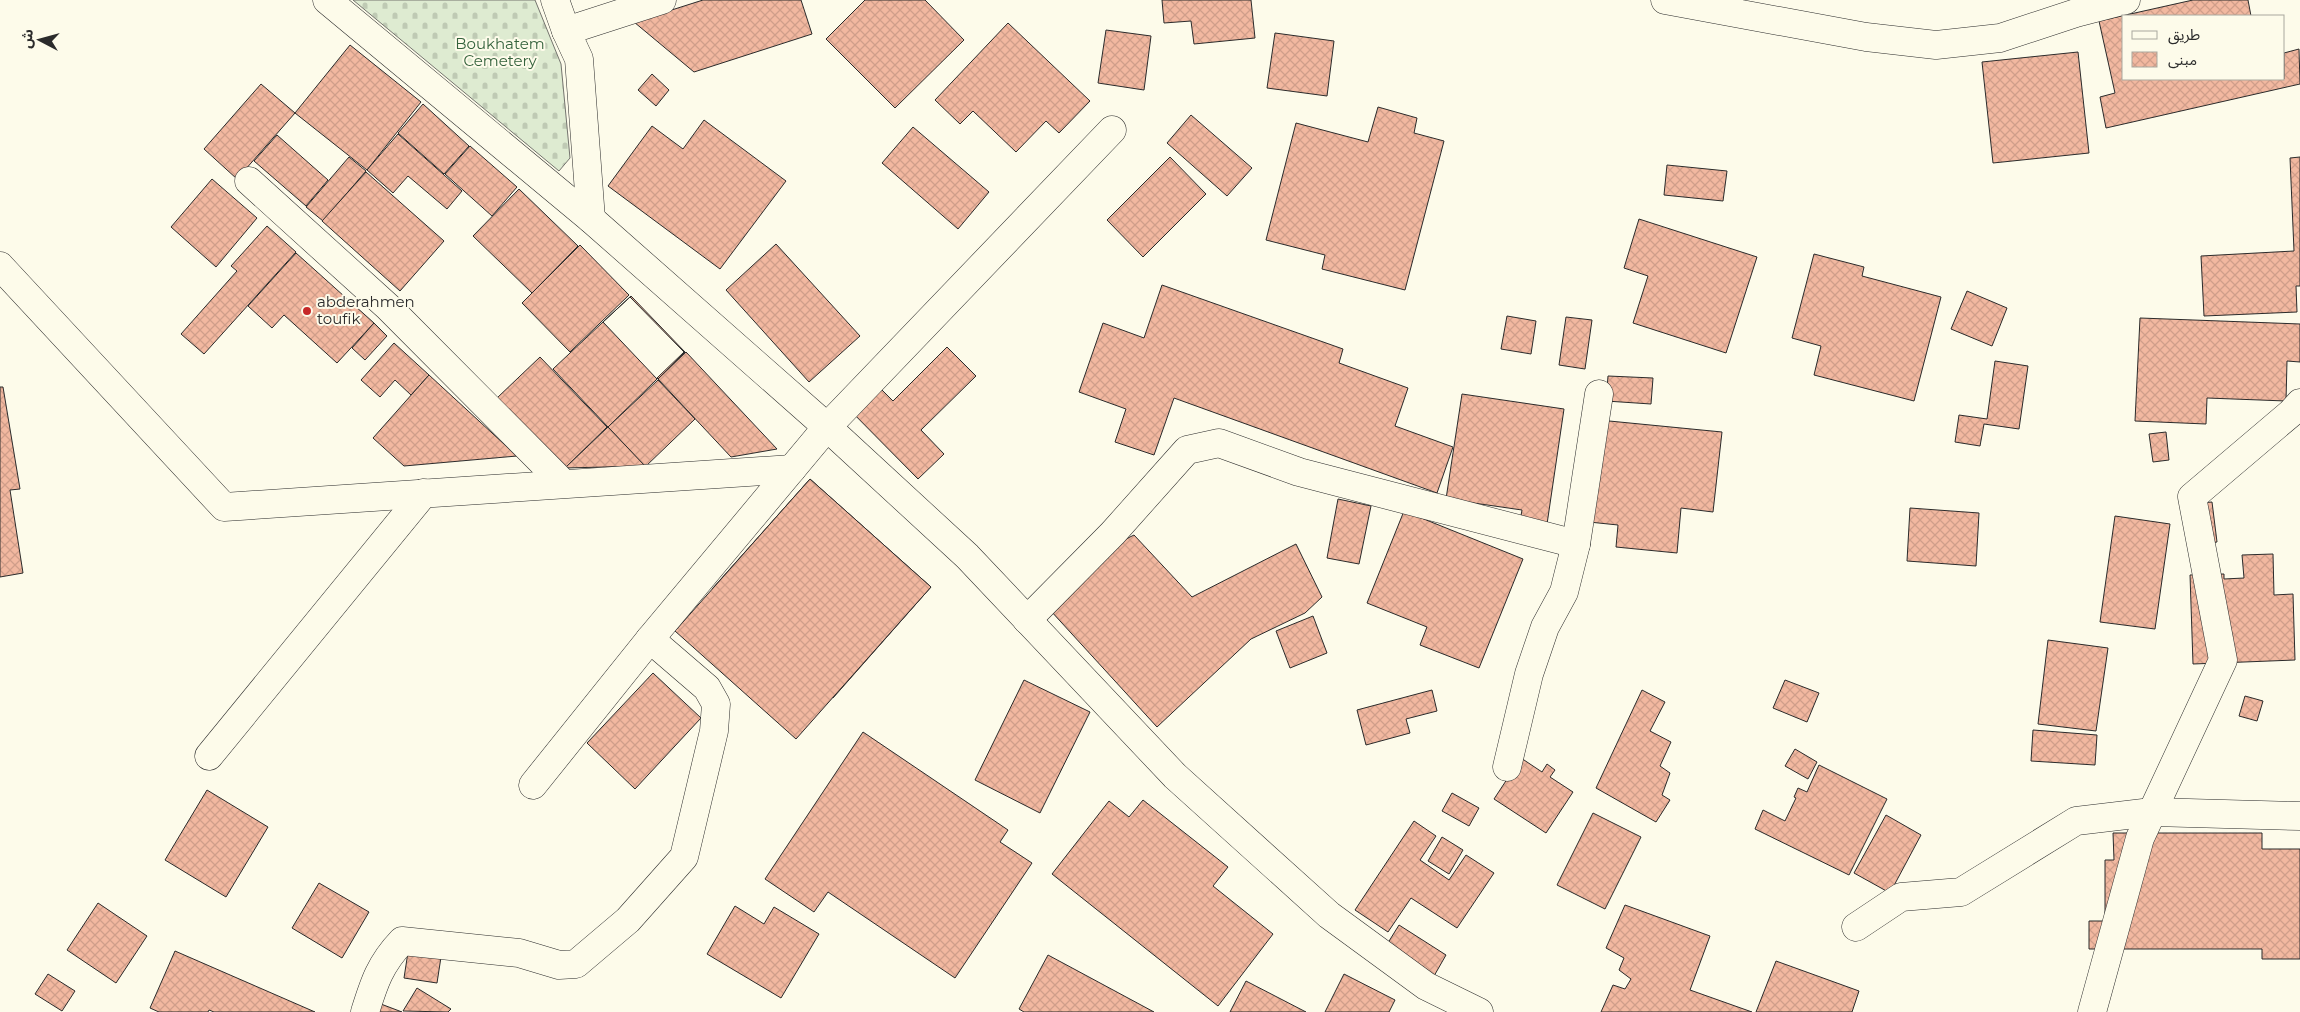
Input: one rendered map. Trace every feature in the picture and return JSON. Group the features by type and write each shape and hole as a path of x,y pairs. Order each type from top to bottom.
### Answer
{"street":[{"path":"326,0 591,219 827,427 967,556 1175,776 1330,915 1426,986 1478,1012"},
{"path":"555,0 579,60 591,219"},
{"path":"566,31 662,0"},
{"path":"1665,0 1866,37 1936,45 2000,38 2076,13 2126,0"},
{"path":"533,785 650,639 827,427 1112,130"},
{"path":"250,181 388,307 563,483"},
{"path":"0,266 224,507 792,468"},
{"path":"1508,767 1529,674 1545,627 1564,592 1576,544 1599,394"},
{"path":"2092,1012 2140,838 2223,660 2192,497 2291,413 2300,403"},
{"path":"1028,620 1113,533 1187,450 1219,443 1300,472 1576,544"},
{"path":"209,756 424,493"},
{"path":"365,1012 377,975 387,957 402,941 519,953 559,965 576,964 628,920 684,857 714,731 716,704 707,688 650,639"},
{"path":"1856,927 1901,897 1961,892 2076,821 2152,812 2300,816"}],"green space":[{"name":"Boukhatem Cemetery","path":"353,0 535,0 561,64 570,158 559,171"}],"building":[{"path":"703,0 801,0 812,34 694,72 634,22"},
{"path":"865,0 925,0 964,40 895,108 826,39"},
{"path":"1162,0 1251,0 1255,38 1194,44 1191,21 1164,23"},
{"path":"2193,0 2248,0 2251,15 2126,15"},
{"path":"2122,16 2122,80 2285,80 2285,53 2299,49 2300,84 2106,128 2100,97 2115,93 2099,21"},
{"path":"1008,23 1090,101 1059,133 1046,121 1016,152 973,111 960,124 935,100"},
{"path":"1106,30 1151,36 1144,90 1098,83"},
{"path":"1275,33 1334,41 1327,96 1267,88"},
{"path":"350,45 421,102 367,170 295,113"},
{"path":"2078,52 2089,153 1993,163 1982,62"},
{"path":"652,74 669,90 656,106 638,90"},
{"path":"261,84 295,113 237,179 204,149"},
{"path":"423,104 469,146 444,174 398,133"},
{"path":"1378,107 1417,118 1414,133 1444,141 1405,290 1322,269 1325,255 1266,240 1296,123 1368,142"},
{"path":"1191,115 1252,168 1227,196 1167,143"},
{"path":"704,120 786,181 720,269 608,186 652,126 683,149"},
{"path":"913,127 989,192 958,229 882,163"},
{"path":"398,134 462,191 447,209 408,176 393,193 367,170"},
{"path":"277,135 328,180 306,206 254,161"},
{"path":"470,146 517,187 492,216 445,174"},
{"path":"349,157 366,171 323,221 306,207"},
{"path":"1170,157 1206,194 1143,257 1107,220"},
{"path":"2300,157 2300,286 2296,286 2297,312 2204,316 2201,256 2294,251 2290,158"},
{"path":"1667,165 1727,171 1723,201 1664,195"},
{"path":"366,172 444,241 400,291 322,221"},
{"path":"212,179 257,218 216,267 171,227"},
{"path":"519,189 578,246 532,293 473,236"},
{"path":"1639,219 1757,257 1726,353 1633,323 1648,276 1624,268"},
{"path":"267,226 296,252 204,354 181,334 237,271 231,266"},
{"path":"776,244 860,336 809,382 726,290"},
{"path":"580,245 629,295 570,352 522,303"},
{"name":"abderahmen toufik","path":"296,253 374,323 337,363 284,315 272,328 248,306"},
{"path":"1814,254 1864,267 1862,276 1941,297 1914,401 1814,375 1821,346 1792,338"},
{"path":"1162,285 1343,349 1339,363 1408,388 1395,426 1453,447 1437,493 1174,398 1154,455 1115,442 1126,409 1079,392 1103,323 1144,338"},
{"path":"1967,291 2007,308 1992,346 1951,329"},
{"path":"631,296 685,352 658,379 684,352 630,297 603,322"},
{"path":"1507,316 1536,321 1531,354 1501,349"},
{"path":"1566,317 1592,320 1585,369 1559,365"},
{"path":"2140,318 2300,324 2300,362 2287,361 2286,401 2207,398 2206,424 2135,421"},
{"path":"603,322 657,379 608,427 553,369"},
{"path":"374,323 387,336 365,360 352,348"},
{"path":"394,343 429,375 411,395 395,380 380,397 361,380"},
{"path":"947,347 976,376 921,430 944,454 918,479 838,398 864,372 893,401"},
{"path":"686,352 777,449 731,457 658,379"},
{"path":"540,357 607,427 565,468 497,398"},
{"path":"1995,361 2028,366 2019,429 1984,424 1980,446 1955,442 1959,415 1987,419"},
{"path":"429,375 517,456 404,466 373,438"},
{"path":"1608,376 1653,378 1651,404 1606,401"},
{"path":"658,380 695,419 645,467 608,427"},
{"path":"0,387 3,387 20,489 10,490 23,573 0,577"},
{"path":"1462,394 1564,409 1546,531 1519,527 1522,510 1446,499"},
{"path":"1599,420 1722,432 1713,512 1681,508 1677,553 1616,547 1618,525 1589,522"},
{"path":"608,427 645,466 565,468"},
{"path":"2166,432 2169,460 2153,462 2149,434"},
{"path":"810,479 931,587 833,698 712,589"},
{"path":"810,479 931,587 796,739 675,631"},
{"path":"1338,499 1371,506 1359,564 1327,558"},
{"path":"2212,502 2217,542 2194,545 2190,504"},
{"path":"1910,508 1979,513 1976,566 1907,561"},
{"path":"1404,511 1523,559 1479,668 1420,645 1427,627 1367,603"},
{"path":"2115,516 2170,524 2155,629 2100,622"},
{"path":"1134,535 1192,597 1296,544 1322,597 1305,613 1251,639 1157,727 1050,610 1080,562"},
{"path":"2273,554 2274,595 2293,594 2295,660 2193,664 2190,575 2224,574 2224,579 2244,578 2242,555"},
{"path":"1313,616 1327,653 1290,668 1276,631"},
{"path":"2048,640 2108,648 2096,731 2038,724"},
{"path":"653,673 701,718 635,789 587,743"},
{"path":"1024,680 1090,712 1040,813 975,780"},
{"path":"1785,680 1819,693 1807,722 1773,708"},
{"path":"1432,690 1437,711 1406,719 1410,733 1366,745 1357,710"},
{"path":"1642,690 1665,702 1650,731 1671,742 1660,766 1670,773 1662,795 1670,800 1656,822 1596,788"},
{"path":"2245,696 2263,701 2257,721 2239,716"},
{"path":"2033,730 2097,735 2095,765 2031,761"},
{"path":"863,732 1008,830 1000,842 1032,863 955,978 828,892 814,912 765,879"},
{"path":"1795,749 1817,762 1808,779 1785,766"},
{"path":"1521,758 1542,772 1547,764 1555,770 1550,777 1573,792 1546,833 1494,799"},
{"path":"1819,765 1887,799 1849,875 1755,829 1763,810 1785,821 1796,798 1794,797 1798,788 1807,792"},
{"path":"207,790 268,827 226,897 165,860"},
{"path":"1452,793 1479,808 1469,826 1442,811"},
{"path":"1143,800 1228,867 1213,886 1273,934 1218,1006 1052,874 1109,801 1129,817"},
{"path":"1593,813 1641,837 1605,909 1557,885"},
{"path":"1886,815 1921,835 1890,893 1854,873"},
{"path":"1414,821 1436,836 1420,860 1449,880 1466,855 1494,873 1457,928 1411,898 1388,932 1355,910"},
{"path":"2113,833 2262,833 2262,849 2300,849 2300,959 2262,959 2262,949 2089,949 2089,921 2105,921 2105,860 2114,860"},
{"path":"1442,837 1463,850 1449,874 1428,861"},
{"path":"319,883 369,912 342,958 292,928"},
{"path":"98,903 147,936 116,983 67,950"},
{"path":"1625,905 1710,936 1690,990 1752,1012 1601,1012 1613,985 1625,989 1631,979 1619,970 1624,958 1606,948"},
{"path":"735,906 764,924 774,907 819,934 781,998 707,954"},
{"path":"1399,925 1446,955 1434,976 1386,946"},
{"path":"175,951 315,1012 214,1012 209,1010 208,1012 159,1012 150,1008"},
{"path":"408,952 441,957 437,983 404,978"},
{"path":"1048,955 1154,1012 1024,1012 1019,1009"},
{"path":"1776,961 1859,991 1852,1012 1756,1012"},
{"path":"48,974 75,991 62,1011 35,994"},
{"path":"1344,974 1395,1000 1389,1012 1325,1012"},
{"path":"1246,981 1306,1012 1230,1012"},
{"path":"417,988 451,1009 448,1012 403,1011"},
{"path":"373,1001 402,1012 369,1012"}],"place":[{"name":"abderahmen toufik","path":"307,311"}]}
